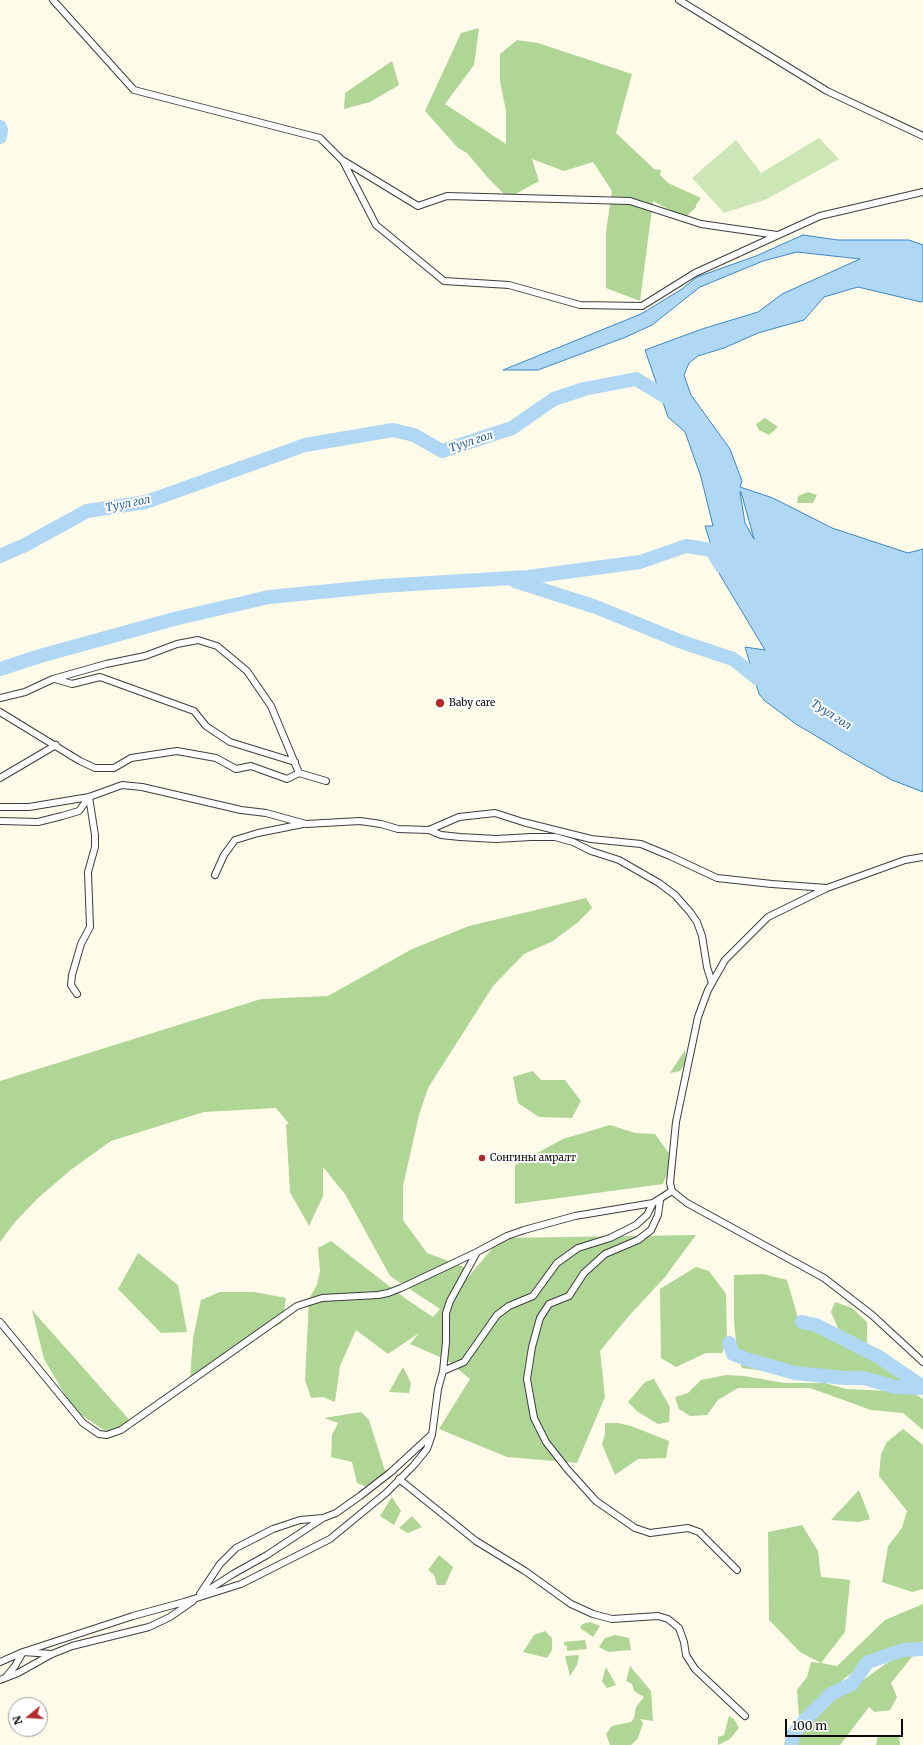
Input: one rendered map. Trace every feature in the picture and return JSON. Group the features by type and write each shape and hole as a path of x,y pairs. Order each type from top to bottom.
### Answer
{"street":[{"path":"53,0 134,90 320,138 343,160 418,206 447,196 630,201 701,224 777,236"},
{"path":"679,0 827,91 923,136"},
{"path":"343,160 376,225 444,281 509,285 580,305 642,306 694,273 820,216 923,192"},
{"path":"0,698 25,692 53,679 106,664 144,656 177,644 198,640 217,646 247,671 271,706 299,773"},
{"path":"53,679 72,684 100,677 194,711 206,726 230,742 295,762"},
{"path":"0,712 80,761 95,768 114,768 131,758 177,751 216,758 236,769 251,766 287,779 299,773 326,781"},
{"path":"0,778 56,746"},
{"path":"0,807 29,807 89,797 122,784 142,787 241,810 266,813 306,824"},
{"path":"0,820 38,822 62,816 79,811 89,797"},
{"path":"77,994 71,984 72,975 81,944 90,927 88,872 94,847 95,835 89,797"},
{"path":"428,830 459,817 495,813 523,822 591,839 641,844 716,878 827,888"},
{"path":"215,875 224,855 236,840 258,832 306,824 360,821 398,829 428,830 441,835 460,837 496,839 531,836 555,837 573,842 591,851 619,860 659,883 675,895 697,922 702,936 707,967 712,982"},
{"path":"923,856 906,860 827,888 768,917 725,960 712,982 698,1017 676,1122 670,1183 672,1191 687,1203 824,1278 872,1315 923,1362"},
{"path":"0,1322 83,1423 99,1434 106,1435 121,1430 297,1306 322,1298 368,1296 388,1293 508,1236 545,1224 613,1209 653,1203 660,1200 672,1191"},
{"path":"660,1200 658,1215 651,1230 638,1240 605,1254 584,1272 569,1296 549,1304 540,1318 532,1347 527,1379 534,1418 546,1442 568,1470 596,1501 635,1528 650,1533 688,1528 699,1532 737,1570"},
{"path":"443,1371 464,1362 497,1315 510,1306 533,1296 557,1263 578,1248 610,1238 636,1225 647,1215 653,1203"},
{"path":"0,1662 23,1652 133,1616 241,1584 330,1539 368,1509 414,1465 426,1449 432,1435 438,1389 443,1371 446,1342 446,1313 450,1301 477,1252"},
{"path":"3,1679 30,1667 52,1654 72,1646 149,1627 170,1617 227,1577 267,1555 323,1518 336,1513 391,1472 432,1435"},
{"path":"399,1479 476,1540 525,1570 571,1604 593,1614 612,1619 658,1616 668,1619 679,1628 684,1642 686,1655 695,1669 745,1716"},
{"path":"197,1598 220,1564 236,1548 273,1529 300,1520 323,1518"},
{"path":"23,1652 52,1654"},
{"path":"3,1679 16,1666 23,1652"}],"green space":[{"path":"479,28 474,65 445,104 506,144 506,111 500,81 500,54 517,40 538,43 632,74 616,133 654,169 661,170 660,175 668,183 701,198 696,207 685,218 653,201 640,301 606,288 606,232 612,191 593,162 564,171 532,159 539,181 508,198 489,179 467,153 458,148 425,111 461,33"},
{"path":"392,61 399,85 370,102 344,109 345,93"},
{"path":"819,138 839,159 767,199 724,213 692,178 736,140 761,173"},
{"path":"765,418 778,427 769,435 759,430 756,424"},
{"path":"808,492 817,495 813,503 797,503 798,496"},
{"path":"586,898 592,908 577,923 553,941 524,954 493,986 428,1088 419,1115 403,1186 403,1220 427,1253 472,1270 464,1282 501,1238 696,1235 665,1277 628,1317 600,1351 605,1397 577,1463 507,1457 439,1429 470,1379 447,1360 410,1344 419,1333 388,1354 356,1330 340,1366 335,1402 323,1397 311,1398 305,1380 309,1299 317,1285 320,1271 318,1248 331,1241 406,1299 433,1317 440,1309 390,1276 345,1194 323,1167 323,1196 309,1226 290,1192 286,1124 289,1124 276,1108 204,1112 111,1141 72,1169 38,1198 15,1222 0,1242 0,1081 261,999 328,996 412,949 469,926"},
{"path":"685,1050 686,1063 680,1071 670,1073"},
{"path":"533,1071 541,1080 565,1080 581,1101 572,1118 539,1117 518,1103 513,1077"},
{"path":"610,1125 635,1133 655,1134 673,1159 663,1184 515,1204 515,1165 563,1139"},
{"path":"138,1253 178,1285 187,1332 161,1333 118,1289"},
{"path":"696,1267 709,1271 726,1294 727,1340 722,1353 706,1353 676,1367 661,1358 660,1289"},
{"path":"763,1274 787,1280 800,1325 825,1333 914,1378 916,1388 904,1388 864,1377 804,1376 742,1368 737,1354 734,1320 734,1275"},
{"path":"220,1292 254,1292 286,1298 282,1323 244,1341 190,1380 193,1338 201,1300"},
{"path":"835,1302 852,1308 867,1322 867,1343 841,1335 831,1312"},
{"path":"32,1310 133,1424 107,1432 74,1410 44,1359"},
{"path":"403,1367 411,1383 409,1393 389,1392"},
{"path":"726,1375 744,1376 784,1383 825,1383 846,1389 912,1392 923,1399 923,1430 903,1413 871,1410 810,1388 738,1388 718,1400 707,1415 690,1416 679,1409 675,1397 688,1393 701,1380"},
{"path":"654,1379 670,1407 669,1422 658,1424 638,1412 628,1402 645,1382"},
{"path":"361,1412 369,1420 386,1474 369,1488 357,1483 352,1462 331,1457 332,1435 338,1423 324,1418"},
{"path":"605,1423 618,1423 631,1426 669,1441 666,1458 638,1459 615,1475 602,1444 605,1434"},
{"path":"903,1429 923,1445 923,1589 912,1592 882,1582 888,1546 902,1528 907,1511 879,1476 881,1454 887,1442"},
{"path":"859,1490 870,1519 859,1522 831,1520"},
{"path":"392,1497 401,1511 394,1525 380,1516"},
{"path":"412,1516 422,1527 408,1533 399,1528"},
{"path":"802,1525 818,1551 821,1577 850,1580 845,1632 821,1663 800,1652 769,1620 768,1532"},
{"path":"439,1555 453,1567 445,1585 437,1585 434,1575 428,1570"},
{"path":"923,1604 923,1641 855,1670 799,1716 797,1690 807,1677 811,1662 837,1666 885,1620"},
{"path":"590,1622 600,1626 593,1637 580,1628 582,1624"},
{"path":"545,1631 552,1638 552,1650 547,1658 523,1652 534,1635"},
{"path":"615,1635 629,1638 631,1650 608,1652 599,1647 605,1638"},
{"path":"585,1640 587,1649 567,1651 567,1646 564,1645 564,1642"},
{"path":"915,1653 891,1683 897,1697 890,1710 875,1712 869,1707 840,1745 795,1745 812,1716 897,1656"},
{"path":"579,1655 577,1665 570,1676 565,1656"},
{"path":"630,1666 651,1691 653,1721 640,1719 643,1723 638,1738 631,1745 610,1745 606,1734 612,1726 631,1722 634,1718 636,1707 644,1697 634,1691 632,1684 626,1681"},
{"path":"606,1667 616,1685 607,1688 602,1681"},
{"path":"729,1716 734,1719 739,1728 730,1739 718,1745 718,1737 724,1735"},
{"path":"878,1736 899,1736 900,1745 876,1745"}],"water":[{"path":"803,235 838,240 909,240 923,245 923,301 921,302 858,287 824,297 804,320 758,333 724,348 698,356 689,363 684,375 691,395 730,449 742,481 740,487 773,498 832,528 908,553 923,549 923,792 892,780 856,760 796,724 765,701 759,694 745,647 765,650 720,575 705,526 713,526 701,477 685,432 668,417 645,350 702,329 758,312 782,294 860,259 797,252 763,261 700,287 652,325 626,337 538,370 503,370 641,314 682,289 697,277 756,256","holes":["741,492 754,539 745,523"]}],"waterway":[{"name":"Туул гол","path":"0,127 0,137"},
{"name":"Туул гол","path":"0,556 25,545 87,511 146,502 305,445 393,430 414,435 442,451 512,428 554,399 584,389 636,379 676,403"},
{"name":"Туул гол","path":"0,669 40,656 178,618 269,597 381,586 528,577 640,562 686,546 712,550 721,566"},
{"path":"515,581 596,607 682,642 733,659 757,678 770,684"},
{"path":"802,1322 816,1325 879,1357 923,1387"},
{"path":"729,1343 733,1354 795,1373 844,1378 864,1378 895,1387 923,1388"},
{"path":"791,1745 794,1733 809,1716 831,1694 852,1684 868,1662 903,1650 923,1649"}],"place":[{"name":"Baby care","path":"440,703"},
{"name":"Сонгины амралт","path":"482,1158"}]}
